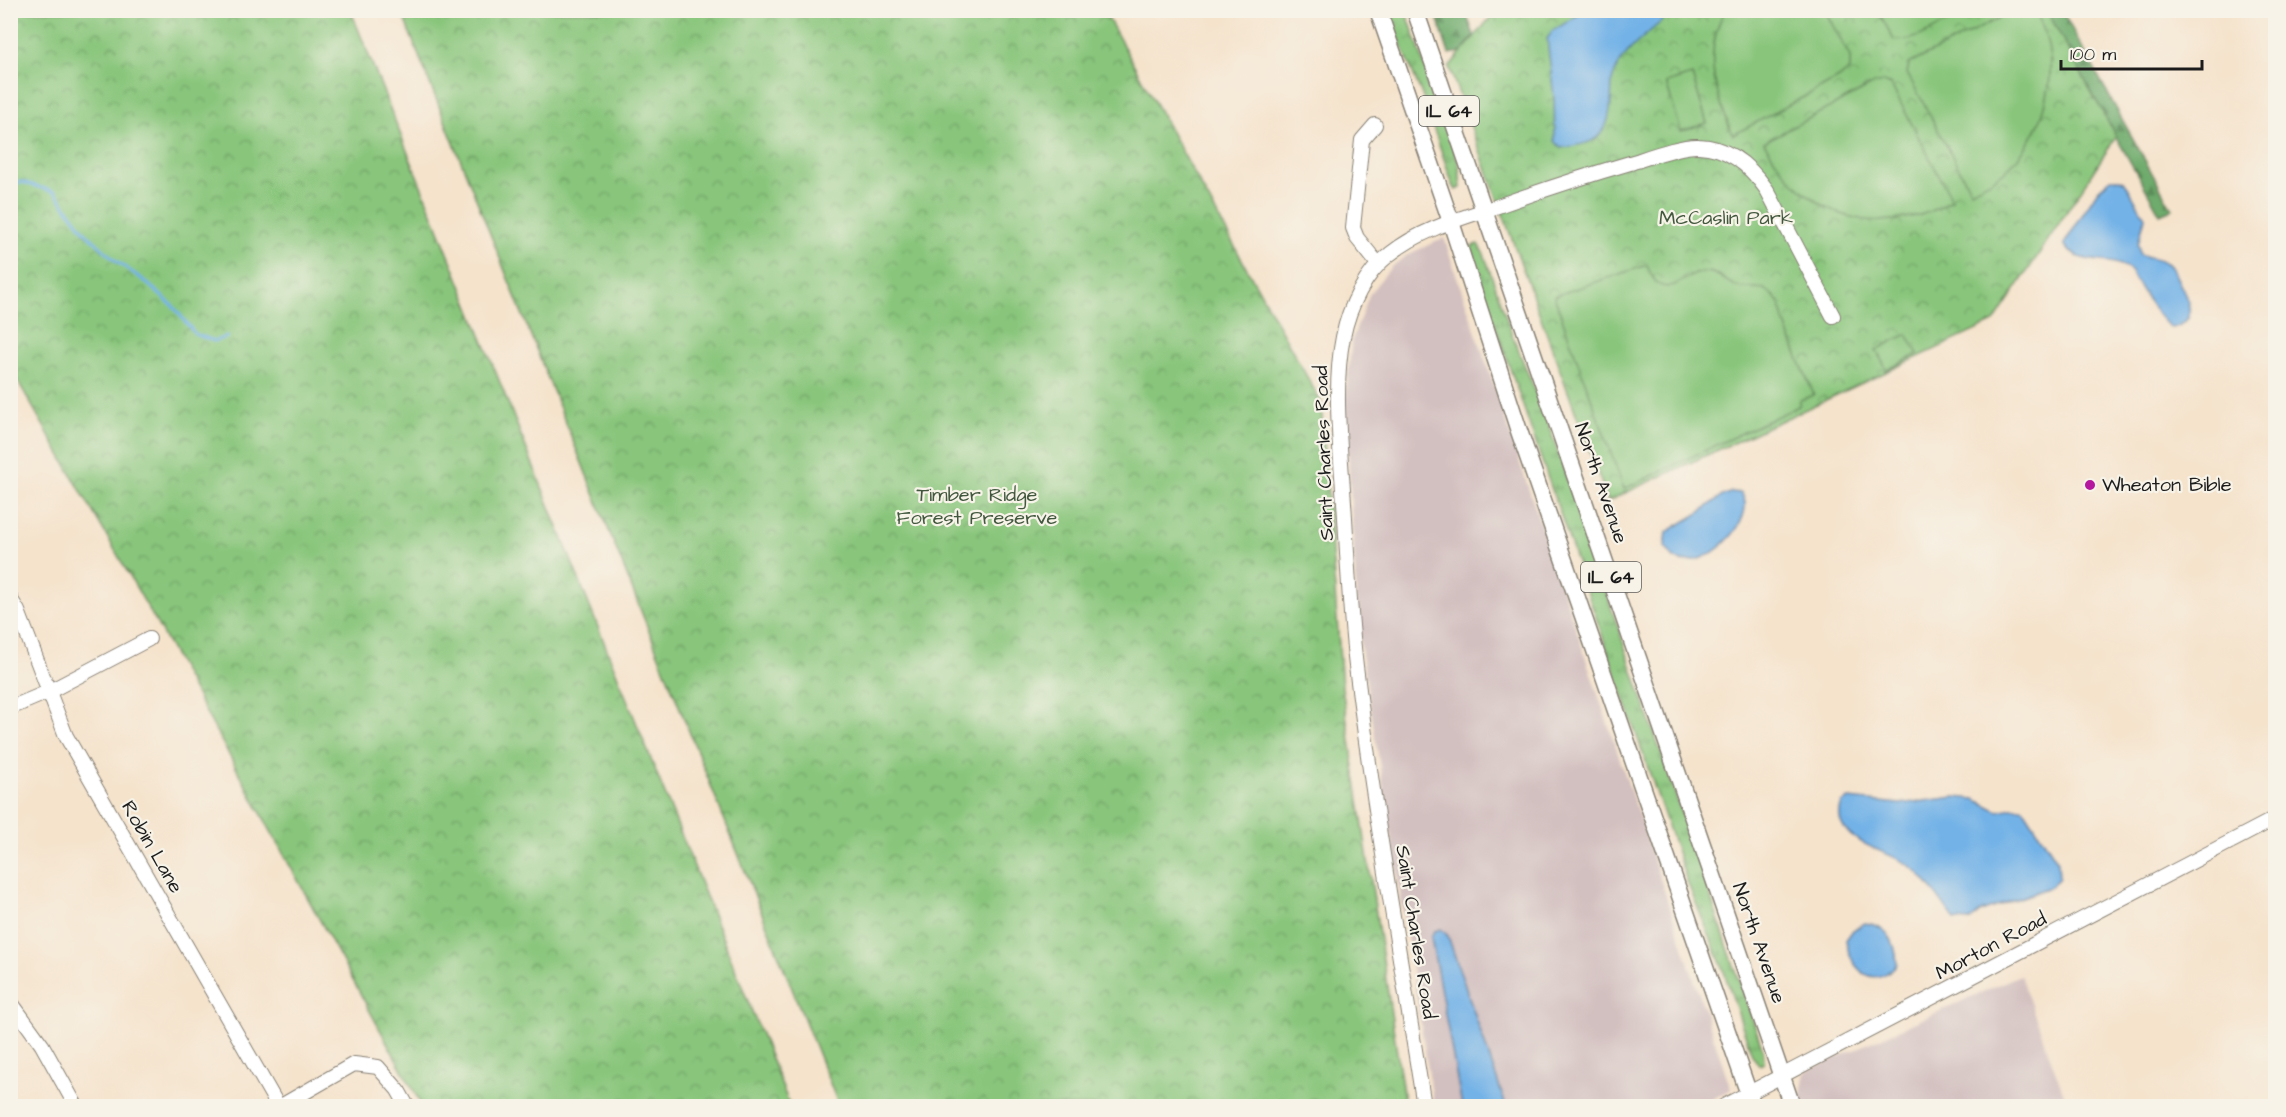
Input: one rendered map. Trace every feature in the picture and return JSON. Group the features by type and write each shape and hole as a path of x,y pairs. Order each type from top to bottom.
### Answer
{"main road":[{"name":"IL 64","path":"1378,10 1451,222 1518,428 1751,1100"},
{"name":"North Avenue","path":"1415,10 1792,1107"}],"street":[{"path":"1375,124 1362,140 1353,228 1357,238 1378,264"},
{"name":"Saint Charles Road","path":"1424,1107 1356,664 1341,450 1339,383 1342,340 1356,301 1378,264 1403,245 1451,222 1589,174 1664,153 1699,146 1730,154 1753,171 1767,190 1833,316"},
{"name":"Robin Lane","path":"10,598 18,611 66,736 280,1107"},
{"path":"10,708 48,692 148,639"},
{"name":"Morton Road","path":"1724,1107 1751,1100 1782,1076 2276,818"},
{"path":"10,1000 42,1045 76,1107"},
{"path":"280,1107 354,1064 378,1067 398,1090 407,1107"}],"shaded area":[{"path":"1444,238 1731,1089 1699,1106 1434,1106 1359,635 1345,403 1352,340 1370,293 1391,267 1409,254"},
{"path":"2020,975 2068,1106 1805,1106 1801,1095 1805,1072"}],"green space":[{"path":"1725,10 1825,11 1850,57 1850,69 1839,78 1733,135 1716,89 1713,58 1718,26"},
{"path":"10,11 351,11 790,1106 422,1106 156,622 11,369"},
{"name":"Timber Ridge Forest Preserve","path":"401,11 1104,11 1321,402 1342,687 1405,1106 839,1106"},
{"path":"1406,11 1459,165 1461,188 1456,190 1422,95 1388,12"},
{"path":"1435,11 1465,11 1474,35 1462,52 1449,54"},
{"name":"McCaslin Park","path":"1496,11 2047,11 2116,137 1994,322 1608,501 1449,67"},
{"path":"1878,11 1966,11 1912,39 1894,40"},
{"path":"2013,11 2035,11 2044,31 2049,53 2050,75 2041,117 2032,137 2004,172 1971,191 1907,73 1909,64"},
{"path":"2047,11 2062,11 2172,209 2160,214"},
{"path":"1692,75 1707,123 1681,131 1666,83"},
{"path":"1884,82 1891,85 1952,200 1920,215 1878,221 1857,218 1820,203 1789,177 1764,142 1874,84"},
{"path":"1478,244 1484,254 1513,337 1545,415 1763,1050 1764,1063 1759,1065 1752,1055 1722,966 1688,884 1472,258 1472,246"},
{"path":"1647,265 1653,278 1660,285 1667,287 1698,273 1706,272 1715,274 1739,287 1762,289 1770,293 1779,303 1792,343 1814,395 1800,400 1799,406 1624,489 1554,296"},
{"path":"1907,334 1918,354 1887,370 1876,350"}],"water":[{"path":"1585,11 1663,11 1662,21 1634,46 1617,68 1612,80 1607,124 1603,131 1591,141 1561,148 1555,141 1554,97 1547,39 1552,31"},
{"path":"2111,179 2120,179 2125,182 2145,217 2138,244 2140,254 2168,264 2184,291 2189,311 2185,321 2180,325 2171,328 2161,318 2127,268 2111,262 2077,256 2064,244 2098,190"},
{"path":"1732,492 1741,493 1745,504 1743,517 1726,542 1699,559 1686,561 1674,558 1665,547 1667,532 1722,496"},
{"path":"1955,797 1975,799 1998,811 2023,808 2058,862 2059,878 2050,887 1981,912 1969,921 1955,920 1929,884 1917,872 1900,860 1851,836 1843,827 1840,816 1842,803 1849,799 1900,804"},
{"path":"1865,923 1873,924 1885,931 1895,949 1897,964 1879,976 1864,973 1852,960 1848,951 1846,940 1853,930"},
{"path":"1441,929 1448,936 1506,1106 1462,1106 1431,938 1434,931"}],"waterway":[{"path":"10,184 22,182 55,192 85,232 116,261 142,279 173,306 195,334 214,341 227,337"}],"place":[{"name":"Wheaton Bible","path":"2090,485"}]}
